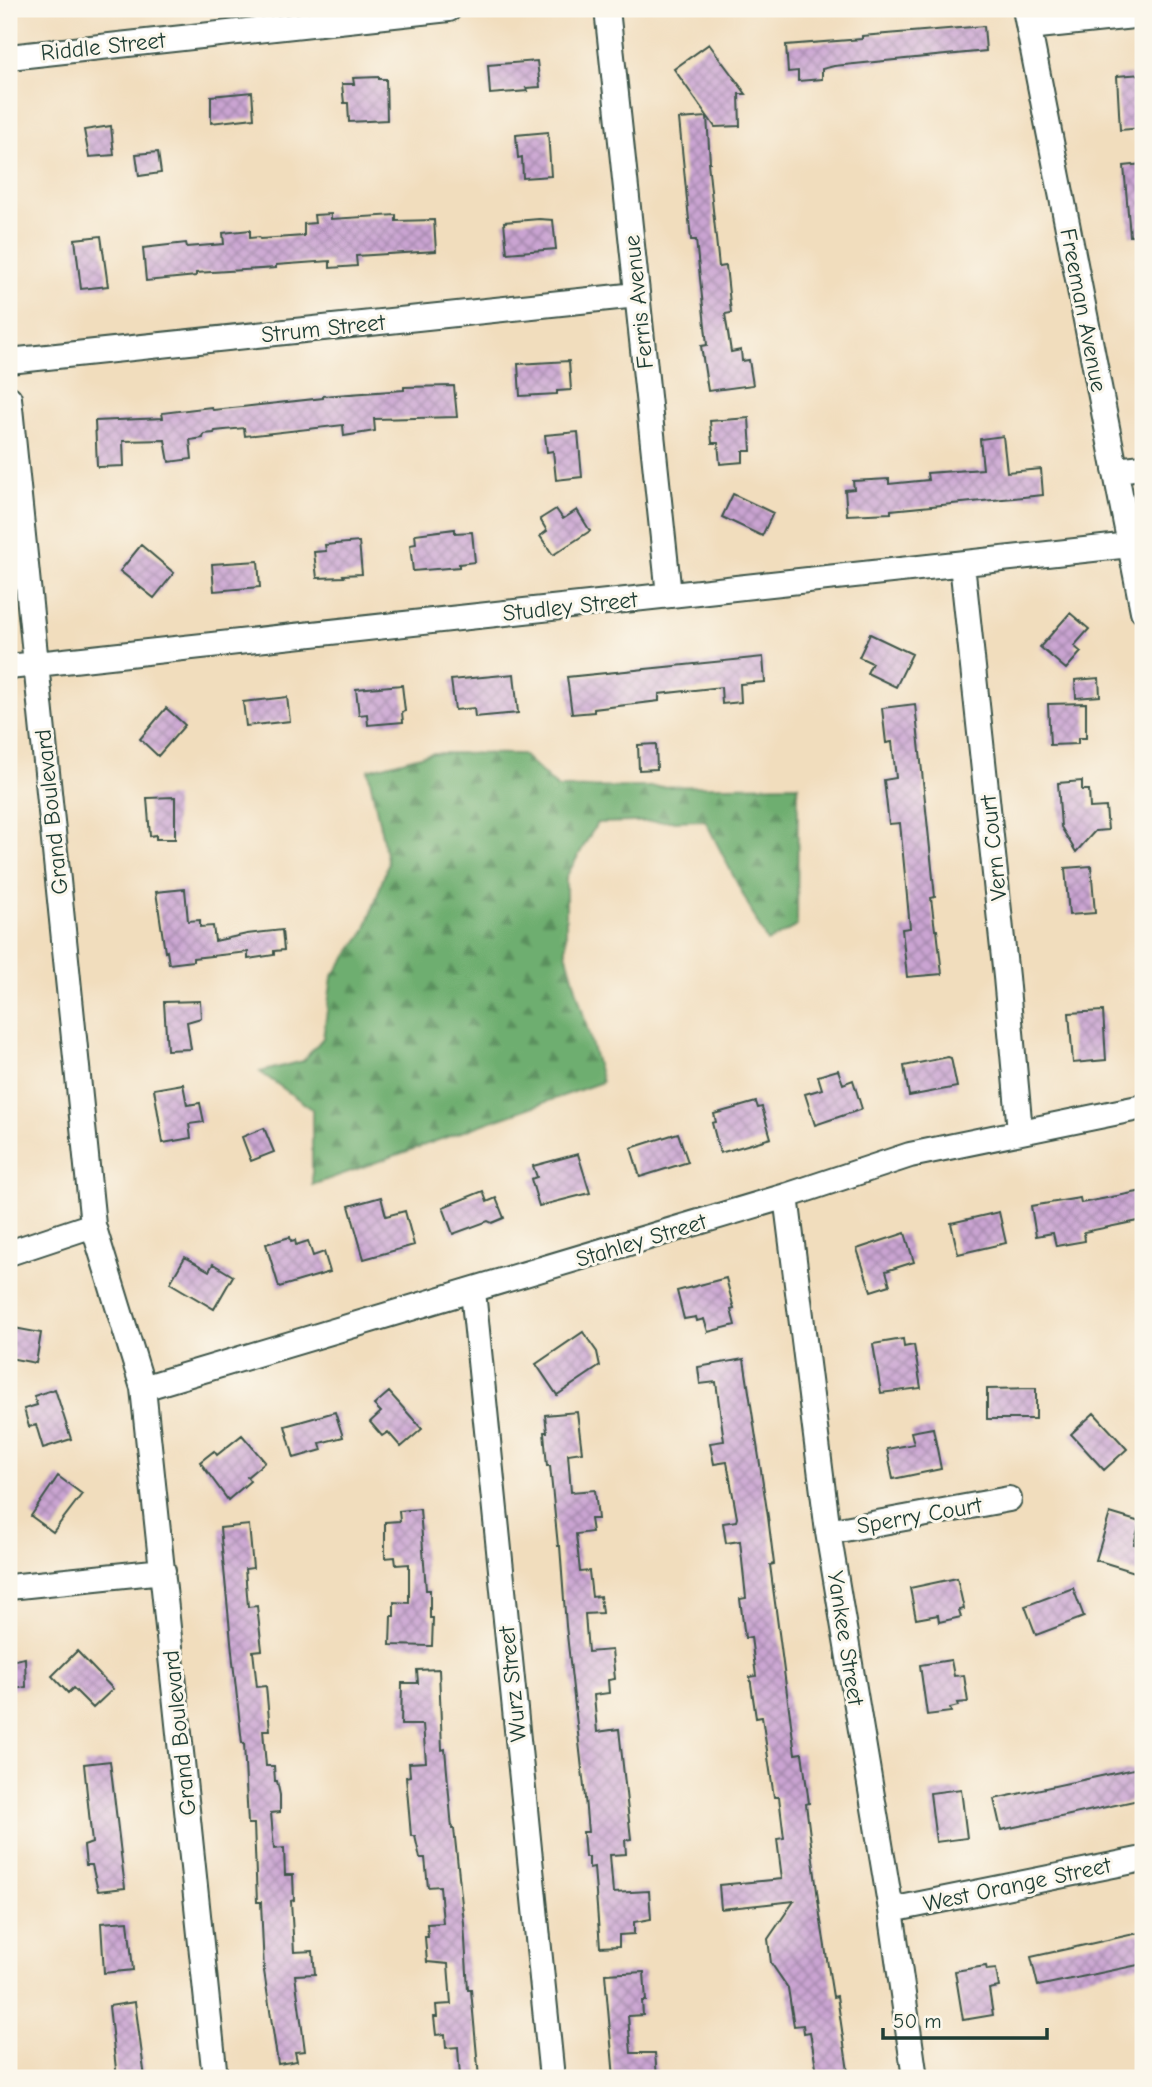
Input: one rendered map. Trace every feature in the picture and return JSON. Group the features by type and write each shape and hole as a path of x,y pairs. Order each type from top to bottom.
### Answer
{"street":[{"name":"Riddle Street","path":"9,57 449,9"},
{"name":"Ferris Avenue","path":"607,9 669,595"},
{"path":"1027,18 1143,15"},
{"name":"Freeman Avenue","path":"1027,18 1143,611"},
{"name":"Strum Street","path":"9,361 637,295"},
{"name":"Grand Boulevard","path":"9,398 93,1225 143,1388 215,2078"},
{"path":"1115,470 1143,467"},
{"name":"Studley Street","path":"9,667 1130,545"},
{"name":"Vern Court","path":"962,564 1020,1131"},
{"name":"Stahley Street","path":"143,1388 786,1196 910,1155 1143,1107"},
{"name":"Yankee Street","path":"786,1196 828,1532 891,1910 915,2078"},
{"path":"9,1253 93,1225"},
{"name":"Wurz Street","path":"473,1291 552,2078"},
{"name":"Sperry Court","path":"828,1532 1009,1499"},
{"path":"9,1587 163,1571"},
{"name":"West Orange Street","path":"891,1910 1143,1859"}],"green space":[{"path":"432,753 522,754 558,788 798,785 797,926 767,942 705,820 597,823 566,877 566,952 602,1082 312,1185 312,1109 260,1072 303,1061 323,1038 332,977 365,931 388,864 368,770"}],"building":[{"path":"984,26 986,51 834,66 822,69 822,79 798,81 798,71 788,72 786,45"},
{"path":"709,44 746,94 739,94 740,126 715,127 674,69"},
{"path":"537,61 540,87 526,88 527,91 490,94 488,65"},
{"path":"1142,74 1143,128 1120,130 1117,76"},
{"path":"353,78 386,79 387,120 349,122 348,103 344,103 342,84 354,84"},
{"path":"252,92 254,118 211,123 211,96"},
{"path":"707,117 708,162 719,267 726,266 731,313 725,314 731,352 741,350 742,361 749,360 753,385 708,391 701,346 707,345 696,240 691,240 679,119"},
{"path":"111,126 114,155 89,157 84,130"},
{"path":"548,132 551,176 523,178 522,157 518,158 516,135"},
{"path":"158,152 161,173 139,176 136,154"},
{"path":"1143,164 1143,236 1130,236 1124,166"},
{"path":"331,214 331,219 396,215 396,221 434,220 436,251 356,256 357,266 330,268 330,261 276,265 276,268 196,273 196,276 146,281 143,248 186,243 187,247 224,244 223,233 250,230 250,238 304,236 304,224 315,223 314,215"},
{"path":"553,220 556,249 507,253 504,222"},
{"path":"101,236 108,286 81,289 75,239"},
{"path":"569,361 571,390 557,391 557,394 520,396 518,364"},
{"path":"454,386 457,417 374,419 375,431 344,436 343,425 245,436 244,428 215,431 204,434 203,438 190,440 192,459 169,462 165,440 123,441 124,466 97,465 95,421 163,418 162,413 404,390 404,387"},
{"path":"749,418 751,451 743,451 743,462 720,464 718,443 712,443 710,421"},
{"path":"578,432 582,477 556,480 553,451 547,452 545,435"},
{"path":"1003,436 1007,472 1041,469 1043,495 891,510 891,513 847,515 845,490 854,489 853,481 889,479 889,484 928,480 927,473 983,469 980,439"},
{"path":"733,494 773,513 762,536 722,517"},
{"path":"556,509 563,519 577,510 590,531 553,555 540,536 547,531 540,519"},
{"path":"455,529 455,533 472,532 475,562 459,564 459,567 413,571 410,545 416,544 415,534"},
{"path":"359,542 362,574 317,578 314,552 326,551 325,545"},
{"path":"141,545 174,573 154,598 120,571"},
{"path":"258,561 260,587 214,591 212,564"},
{"path":"1070,613 1089,629 1074,646 1081,652 1066,669 1040,647"},
{"path":"870,634 912,654 896,687 867,673 872,663 859,657"},
{"path":"763,657 765,682 740,684 741,702 722,704 721,687 659,694 659,701 572,714 567,677"},
{"path":"514,674 518,713 475,717 474,708 455,710 451,680"},
{"path":"1099,678 1100,696 1076,698 1075,680"},
{"path":"402,685 405,711 402,712 403,722 368,725 367,714 359,715 356,689"},
{"path":"287,697 290,721 246,726 243,702"},
{"path":"1086,703 1086,738 1078,738 1078,744 1050,745 1048,704"},
{"path":"915,704 935,897 931,898 942,974 907,977 902,929 910,928 900,823 889,824 884,780 896,778 892,742 886,743 882,708"},
{"path":"166,708 185,725 158,756 140,739"},
{"path":"656,744 657,769 639,770 638,745"},
{"path":"1082,781 1082,790 1089,790 1090,808 1106,807 1108,830 1095,831 1076,852 1061,827 1058,783"},
{"path":"175,797 175,839 156,839 156,835 150,836 147,798"},
{"path":"1091,866 1095,913 1069,915 1065,868"},
{"path":"185,889 188,921 200,920 200,927 213,926 215,941 282,930 284,950 274,951 274,955 248,959 248,952 193,958 193,961 169,964 156,892"},
{"path":"200,1001 201,1018 187,1022 191,1049 167,1050 164,1002"},
{"path":"1103,1011 1106,1060 1073,1063 1069,1013"},
{"path":"951,1058 957,1087 909,1096 904,1066"},
{"path":"838,1070 843,1084 853,1080 862,1109 815,1125 805,1094 822,1089 818,1076"},
{"path":"183,1084 187,1105 200,1103 204,1122 189,1124 191,1138 163,1143 154,1089"},
{"path":"756,1102 758,1108 762,1107 771,1138 720,1153 712,1123 716,1122 714,1114"},
{"path":"264,1128 274,1152 251,1161 242,1137"},
{"path":"678,1133 688,1162 640,1177 631,1148"},
{"path":"578,1154 590,1193 539,1206 531,1179 537,1177 533,1166"},
{"path":"483,1191 487,1202 496,1198 504,1218 453,1234 443,1207"},
{"path":"1143,1191 1143,1220 1084,1232 1085,1241 1056,1246 1053,1233 1036,1236 1031,1206 1080,1198 1081,1203"},
{"path":"381,1197 386,1216 405,1211 414,1245 364,1259 349,1206"},
{"path":"999,1212 1006,1243 958,1254 951,1223"},
{"path":"905,1233 914,1262 886,1271 890,1285 871,1291 857,1249"},
{"path":"290,1237 291,1241 295,1240 296,1245 308,1241 313,1256 324,1252 330,1272 279,1287 266,1244"},
{"path":"185,1257 209,1271 213,1264 233,1276 214,1309 170,1283"},
{"path":"726,1278 735,1325 708,1332 704,1319 684,1319 677,1291"},
{"path":"9,1327 41,1333 36,1363 9,1358"},
{"path":"583,1332 597,1352 600,1366 557,1395 536,1364"},
{"path":"903,1339 904,1347 914,1345 921,1388 881,1393 873,1344"},
{"path":"744,1359 768,1517 774,1564 770,1565 795,1754 802,1753 820,1915 833,1997 837,1996 849,2078 818,2078 810,2032 804,2033 803,2025 794,2026 788,1988 771,1963 768,1939 794,1901 721,1909 719,1885 782,1879 777,1839 784,1838 779,1797 774,1797 762,1717 756,1718 750,1677 756,1676 751,1637 745,1638 740,1599 746,1598 740,1541 726,1543 723,1523 736,1521 737,1518 727,1462 714,1464 710,1443 724,1441 716,1382 700,1384 698,1367"},
{"path":"1036,1388 1036,1419 987,1419 987,1389"},
{"path":"55,1389 71,1439 43,1448 36,1425 29,1427 24,1409 37,1405 34,1396"},
{"path":"389,1392 422,1429 401,1447 388,1432 382,1436 370,1422 381,1412 374,1405"},
{"path":"335,1412 343,1437 320,1443 322,1450 294,1458 285,1426"},
{"path":"577,1412 582,1452 568,1454 571,1492 595,1490 598,1519 590,1519 592,1532 576,1534 580,1572 589,1571 592,1597 600,1596 602,1613 585,1614 588,1652 612,1650 615,1679 608,1680 609,1693 594,1695 597,1732 619,1729 631,1839 625,1840 626,1854 610,1855 613,1893 649,1891 651,1919 634,1922 634,1934 619,1935 619,1946 600,1947 594,1867 589,1868 589,1857 585,1857 583,1832 588,1832 584,1787 560,1546 544,1432 547,1432 545,1415"},
{"path":"1094,1413 1127,1449 1104,1470 1071,1434"},
{"path":"933,1428 941,1469 893,1479 887,1449 914,1444 911,1432"},
{"path":"242,1435 265,1462 247,1477 250,1481 228,1500 200,1462 214,1451 217,1455"},
{"path":"58,1476 82,1494 53,1532 31,1516"},
{"path":"420,1509 426,1590 430,1590 430,1618 433,1618 432,1646 390,1645 394,1602 409,1603 409,1564 396,1565 395,1557 385,1558 385,1522 400,1521 399,1511"},
{"path":"1110,1513 1140,1522 1134,1544 1143,1546 1138,1573 1096,1560"},
{"path":"249,1525 253,1568 245,1569 248,1607 257,1606 262,1650 253,1651 257,1687 266,1686 270,1730 263,1730 266,1766 274,1766 280,1795 280,1812 271,1813 274,1849 284,1848 285,1875 293,1875 294,1900 291,1901 294,1952 313,1951 315,1974 295,1975 305,2051 295,2052 297,2061 278,2064 264,1971 261,1902 257,1902 254,1824 248,1824 244,1743 220,1528"},
{"path":"957,1578 964,1609 959,1610 961,1617 939,1622 938,1615 916,1619 910,1588"},
{"path":"1073,1588 1084,1617 1036,1635 1025,1606"},
{"path":"77,1651 113,1689 93,1708 73,1688 68,1693 52,1676"},
{"path":"25,1658 26,1687 9,1690 9,1661"},
{"path":"951,1660 954,1676 964,1675 968,1702 957,1703 958,1706 950,1708 951,1712 927,1715 920,1665"},
{"path":"439,1669 442,1750 445,1749 479,2078 460,2078 458,2047 446,2048 445,2034 436,2035 436,2005 451,2004 448,1964 427,1962 427,1924 443,1923 440,1886 428,1887 425,1858 420,1858 415,1836 411,1836 406,1777 410,1776 409,1763 426,1762 423,1725 401,1725 402,1683 418,1683 417,1670"},
{"path":"110,1761 125,1888 98,1891 92,1865 86,1865 84,1846 92,1843 84,1764"},
{"path":"1143,1767 1143,1799 1001,1830 994,1799"},
{"path":"961,1789 967,1838 936,1842 930,1793"},
{"path":"128,1921 133,1970 104,1973 101,1923"},
{"path":"1143,1932 1143,1964 1038,1986 1031,1957"},
{"path":"986,1966 987,1970 996,1969 999,1987 989,1989 993,2015 963,2020 955,1971"},
{"path":"644,1972 646,2001 642,2001 643,2015 628,2016 631,2053 655,2053 657,2077 614,2078 605,1974"},
{"path":"135,2002 145,2078 117,2078 109,2006"}]}
